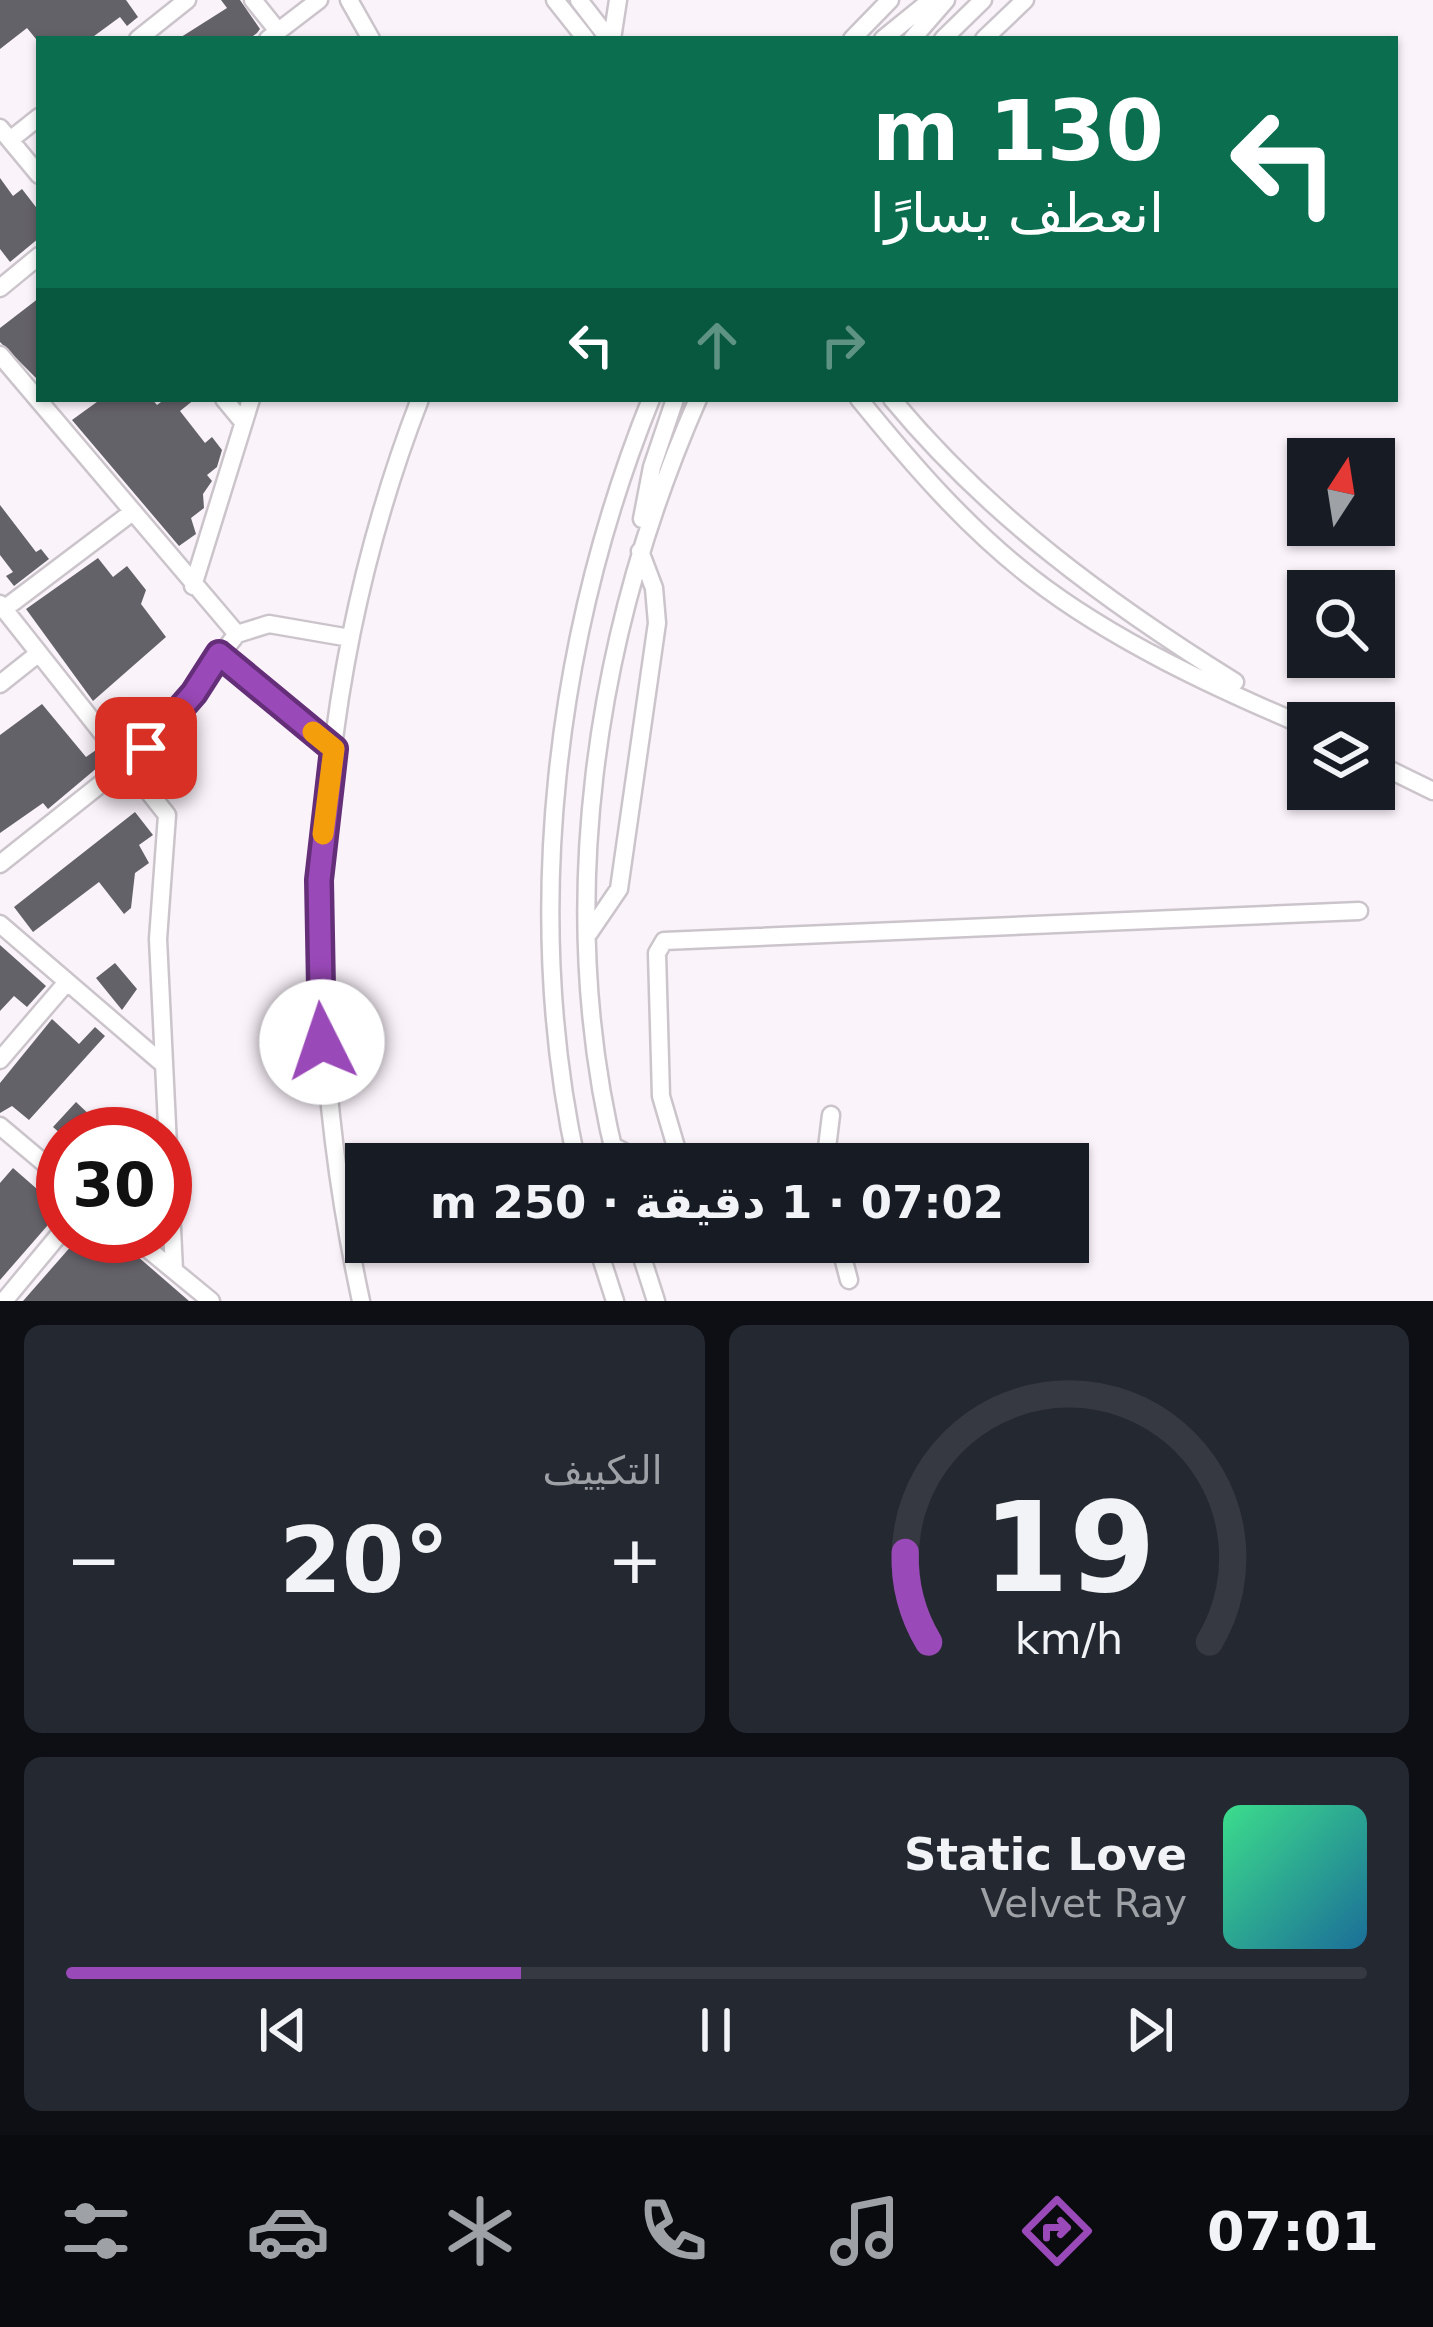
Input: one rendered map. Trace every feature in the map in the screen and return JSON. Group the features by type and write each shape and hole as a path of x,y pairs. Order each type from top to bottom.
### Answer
{"street":[{"path":"142,36 187,0"},
{"path":"253,0 273,35 319,0"},
{"path":"349,0 369,36"},
{"path":"555,0 582,36"},
{"path":"579,0 608,36"},
{"path":"611,36 618,0"},
{"path":"855,36 890,0"},
{"path":"887,36 931,0"},
{"path":"915,36 946,0"},
{"path":"947,36 983,0"},
{"path":"987,36 1025,0"},
{"path":"36,118 5,134 36,171"},
{"path":"0,288 36,258"},
{"path":"0,355 36,398"},
{"path":"39,402 236,634"},
{"path":"226,402 243,422"},
{"path":"193,586 249,402"},
{"path":"361,1301 337,1166 319,1001 319,880 350,638 384,501 419,402"},
{"path":"574,1143 551,973 555,808 587,610 617,494 650,402"},
{"path":"613,1143 598,1058 589,933 596,758 639,556 652,466 674,402"},
{"path":"589,933 614,902 622,876 633,764 657,623 654,588 639,556 697,402"},
{"path":"862,402 958,511 1036,581 1114,630 1287,716"},
{"path":"895,402 952,467 1033,542 1167,638 1287,713"},
{"path":"131,513 2,606 167,815 158,939 173,1270"},
{"path":"0,864 128,764 179,712 236,634 269,624 350,638"},
{"path":"0,684 39,653"},
{"path":"219,654 334,749"},
{"path":"1395,772 1433,791"},
{"path":"675,1143 659,1084 657,953 664,941 1359,911"},
{"path":"0,924 163,1064"},
{"path":"0,1060 67,982"},
{"path":"828,1143 831,1115"},
{"path":"0,1126 36,1156"},
{"path":"4,1301 36,1262"},
{"path":"165,1263 211,1301"},
{"path":"603,1263 615,1301"},
{"path":"644,1263 656,1301"},
{"path":"844,1263 849,1280"}],"building":[{"path":"0,0 126,0 138,17 127,26 120,17 94,36 36,39 27,28 0,49"},
{"path":"221,0 240,0 260,29 253,36 183,36 227,8"},
{"path":"0,178 13,196 22,189 36,207 36,240 10,262 0,249"},
{"path":"36,300 36,378 0,342 0,328"},
{"path":"97,402 191,402 180,411 205,443 212,437 222,450 217,467 207,475 212,481 203,494 204,508 191,518 196,534 179,546 72,420"},
{"path":"0,505 36,552 41,549 49,559 14,586 6,576 13,572 0,555"},
{"path":"98,558 113,577 127,566 146,590 141,604 166,637 93,701 26,609"},
{"path":"42,704 86,757 96,750 104,762 48,809 43,803 0,833 0,735"},
{"path":"135,812 153,835 139,845 149,863 135,873 131,908 124,914 99,882 33,932 14,907"},
{"path":"0,945 46,986 27,1007 14,996 0,1011"},
{"path":"115,963 137,989 122,1010 96,978"},
{"path":"52,1019 79,1044 95,1027 105,1036 29,1120 12,1106 0,1113 0,1083"},
{"path":"13,1168 36,1188 36,1239 0,1280 0,1183"},
{"path":"56,1263 145,1263 189,1301 23,1301"}],"slow traffic":[{"path":"313,732 334,749 323,834"}],"route":[{"path":"146,748 194,693 219,654 334,749 319,880 322,1042"}]}
